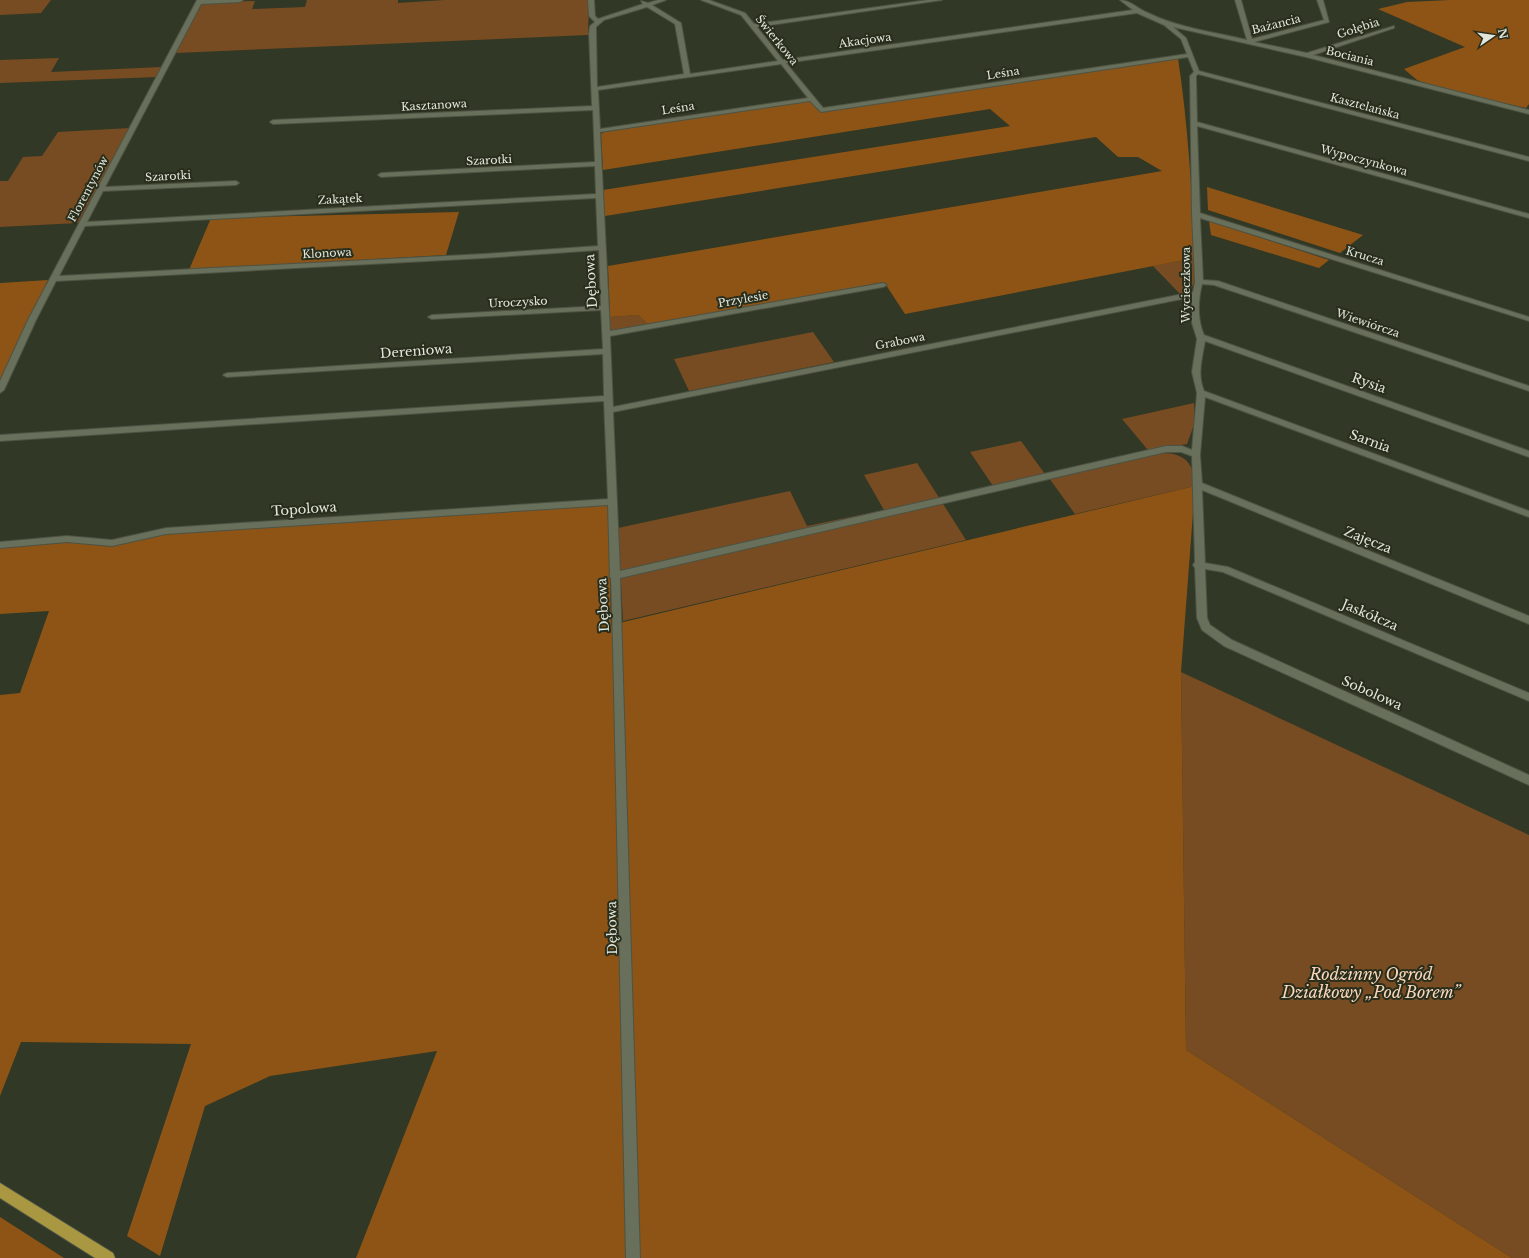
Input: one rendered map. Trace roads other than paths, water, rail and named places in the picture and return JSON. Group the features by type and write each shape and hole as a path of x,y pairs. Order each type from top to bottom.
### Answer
{"main road":[{"path":"0,1190 108,1258"}],"street":[{"path":"200,1 240,0"},
{"path":"591,0 592,16 597,22 663,0"},
{"path":"640,0 678,23 687,75"},
{"name":"Świerkowa","path":"704,0 743,14 821,110"},
{"path":"753,26 939,0"},
{"path":"1123,0 1138,11 1166,24 1183,38 1187,44 1188,55 1196,72"},
{"name":"Bażancia","path":"1238,0 1250,41 1327,21 1320,0"},
{"name":"Florentynów","path":"0,390 32,320 53,279 102,189 200,1"},
{"name":"Akacjowa","path":"594,89 1138,11"},
{"name":"Dębowa","path":"597,22 593,26 592,33 607,351 620,708 633,1258"},
{"name":"Bociania","path":"1166,24 1250,41 1529,112"},
{"name":"Gołębia","path":"1307,55 1392,27"},
{"name":"Leśna","path":"821,110 1188,55"},
{"name":"Wycieczkowa","path":"1196,72 1194,76 1193,123 1195,214 1199,282 1195,294 1196,327 1201,337 1195,364 1198,386 1201,393 1196,454 1198,565 1202,618 1206,628"},
{"name":"Kasztelańska","path":"1196,72 1529,159"},
{"name":"Leśna","path":"596,131 811,99"},
{"name":"Kasztanowa","path":"274,122 595,108"},
{"name":"Wypoczynkowa","path":"1193,123 1529,216"},
{"name":"Szarotki","path":"381,175 598,164"},
{"name":"Szarotki","path":"102,189 236,183"},
{"name":"Zakątek","path":"82,224 600,196"},
{"name":"Krucza","path":"1195,214 1529,319"},
{"name":"Klonowa","path":"53,279 484,256 602,248"},
{"name":"Wiewiórcza","path":"1199,282 1215,283 1529,389"},
{"name":"Przylesie","path":"606,334 883,285"},
{"name":"Grabowa","path":"608,410 1195,294"},
{"name":"Uroczysko","path":"432,317 605,308"},
{"name":"Rysia","path":"1201,337 1529,454"},
{"name":"Dereniowa","path":"227,375 607,351"},
{"name":"Sarnia","path":"1201,393 1529,514"},
{"path":"0,438 608,398"},
{"path":"614,576 1166,449 1182,449 1196,454"},
{"name":"Zajęcza","path":"1197,485 1529,620"},
{"name":"Topolowa","path":"0,545 67,539 112,543 166,531 612,502"},
{"name":"Jaskółcza","path":"1198,565 1225,568 1529,697"},
{"name":"Sobolowa","path":"1206,628 1228,643 1529,780"}],"park label":[{"name":"Rodzinny Ogród Działkowy „Pod Borem”","path":"1371,983"}]}
